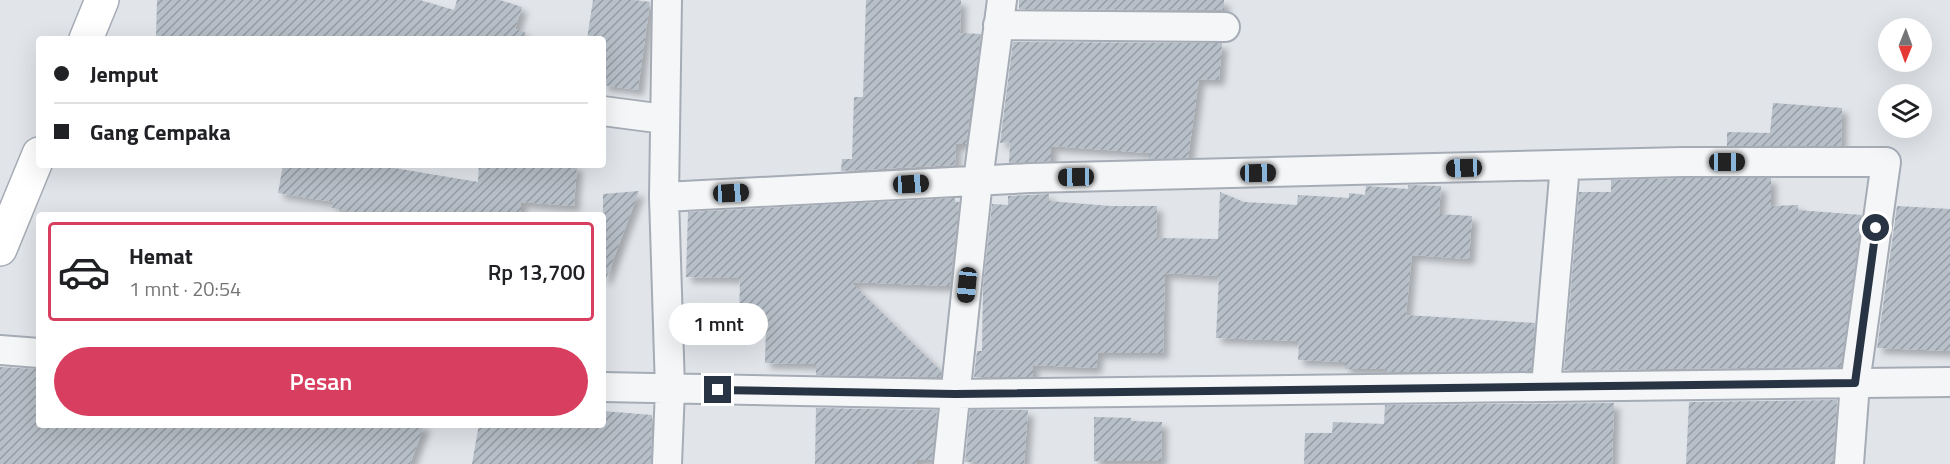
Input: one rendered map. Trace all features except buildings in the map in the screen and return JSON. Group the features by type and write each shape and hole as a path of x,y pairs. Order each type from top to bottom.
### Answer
{"street":[{"path":"87,36 102,0"},
{"path":"667,0 664,197 670,389 668,464"},
{"path":"948,464 978,180 1000,13 1225,27"},
{"path":"606,111 664,119"},
{"path":"0,249 36,161"},
{"path":"664,197 978,180 1682,162 1886,162 1855,383 1849,464"},
{"path":"1546,387 1565,165"},
{"path":"0,350 36,354"},
{"path":"606,387 955,394 1950,382"}],"route":[{"path":"718,390 955,394 1855,383 1876,228"}]}
